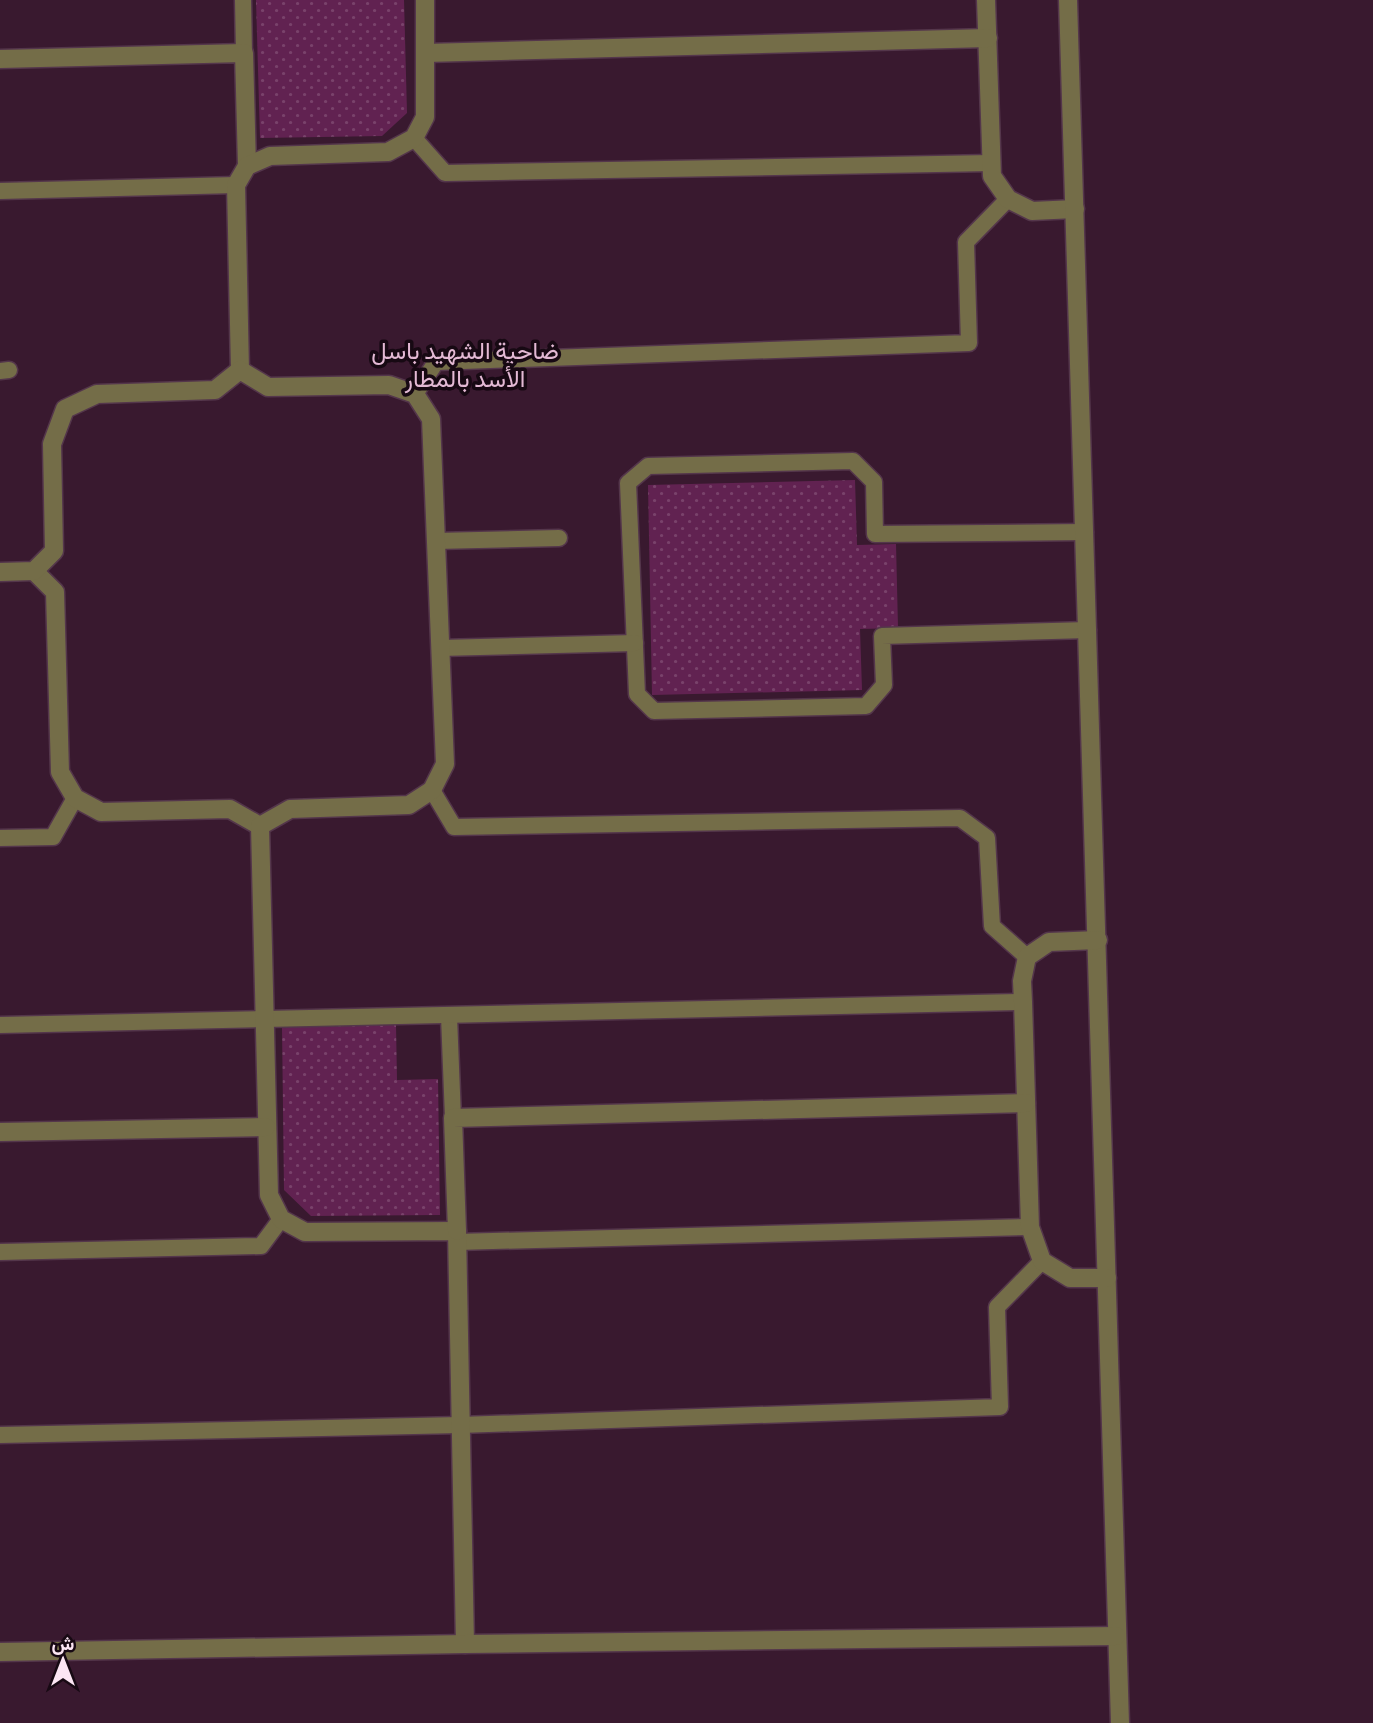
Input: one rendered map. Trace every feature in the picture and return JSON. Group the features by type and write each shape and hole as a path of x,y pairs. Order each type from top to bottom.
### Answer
{"street":[{"path":"247,166 270,156 388,152 414,138 425,117 425,0"},
{"path":"986,0 992,176 1008,199 1032,211 1075,209"},
{"path":"1068,0 1120,1723"},
{"path":"426,53 988,38"},
{"path":"0,59 244,53 247,166 236,186 240,370"},
{"path":"240,370 268,387 389,384 415,394 431,419 445,764 432,790 409,805 290,809 260,826"},
{"path":"0,572 33,570 54,551 52,444 65,409 97,394 215,390 240,370"},
{"path":"33,570 55,592 60,772 75,798 101,812 230,808 260,826"},
{"path":"260,826 269,1195 281,1219 305,1232 457,1236"},
{"path":"1098,940 1049,942 1027,957 1022,981 1030,1227 1042,1261 1070,1278 1107,1278"},
{"path":"465,1644 453,1118 1026,1103"},
{"path":"0,1132 266,1127"},
{"path":"0,1653 1116,1636"}],"lane":[{"path":"243,0 244,53"},
{"path":"414,138 445,173 991,163"},
{"path":"0,191 236,186"},
{"path":"415,394 436,362 969,343 966,242 1008,199"},
{"path":"1085,532 875,534 874,482 853,461 648,466 628,483 638,694 654,711 866,706 884,685 882,636 1088,630"},
{"path":"436,541 559,538"},
{"path":"440,648 635,643"},
{"path":"432,790 454,827 960,818 987,838 992,926 1027,957"},
{"path":"0,838 53,836 75,798"},
{"path":"0,1024 1023,1003"},
{"path":"449,1016 453,1118"},
{"path":"0,1252 261,1246 281,1219"},
{"path":"457,1236 1030,1227"},
{"path":"0,1435 460,1425 1000,1407 997,1307 1042,1261"}],"shaded area":[{"path":"256,0 404,0 407,113 382,136 260,138"},
{"path":"855,480 857,545 896,544 898,628 860,629 862,690 652,695 648,485"},
{"path":"396,1025 397,1080 438,1079 440,1215 311,1216 284,1190 282,1027"}],"district":[{"name":"ضاحية الشهيد باسل الأسد بالمطار","path":"465,365"}]}
